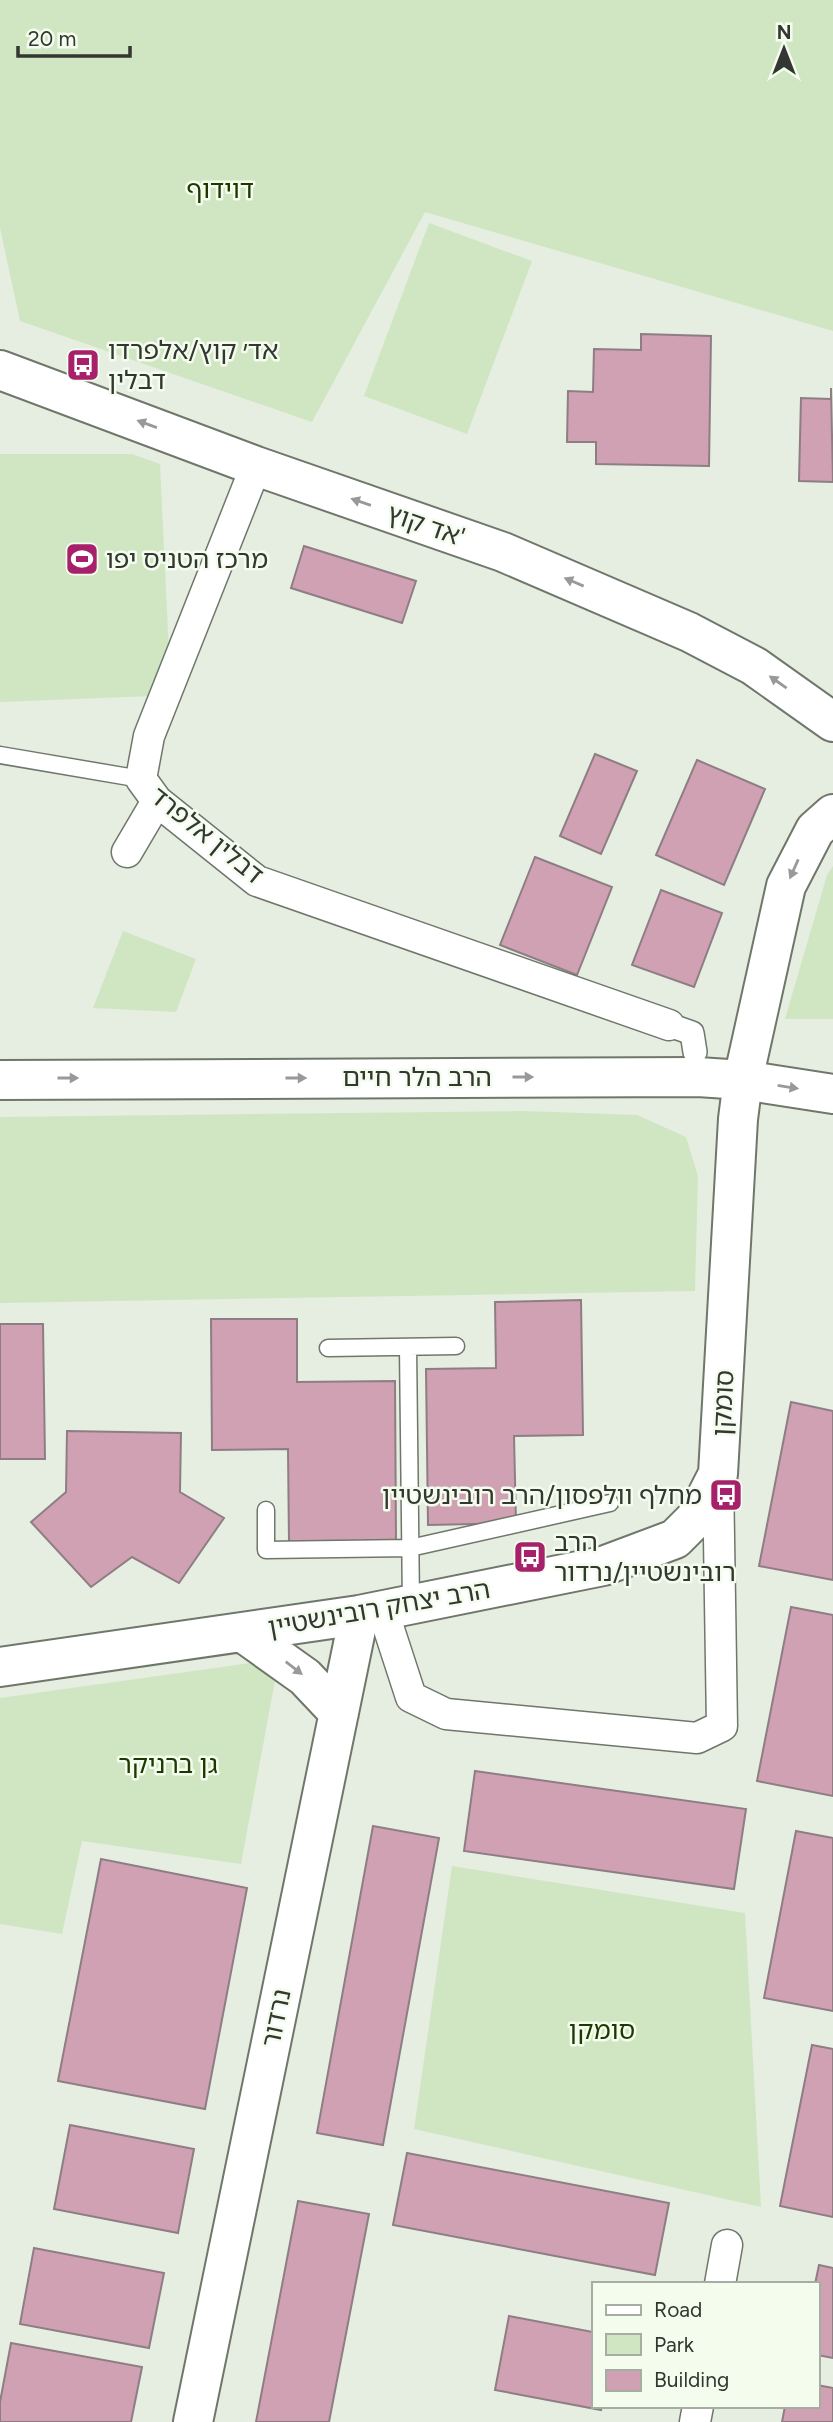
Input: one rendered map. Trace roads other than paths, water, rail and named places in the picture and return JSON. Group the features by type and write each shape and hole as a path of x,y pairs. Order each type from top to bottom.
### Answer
{"street":[{"name":"אד קוץ'","path":"0,370 256,466 503,552 677,627 754,666 833,722"},
{"name":"דבלין אלפרד","path":"256,466 149,736 149,790 257,881 692,1033 695,1052"},
{"path":"127,852 149,790"},
{"name":"סומקן","path":"384,1610 411,1698 446,1714 697,1738 722,1726 718,1474 738,1119 743,1080 786,886 814,830 833,814"},
{"name":"הרב הלר חיים","path":"0,1080 643,1077 743,1080 833,1094"},
{"name":"הרב יצחק רובינשטיין","path":"0,1667 384,1610 603,1566 675,1539 695,1519 718,1474"},
{"name":"נרדור","path":"193,2422 339,1713 384,1610"},
{"path":"242,1632 305,1677 339,1713"},
{"path":"720,2282 727,2245"}],"lane":[{"path":"0,755 149,790"},
{"path":"328,1348 456,1346"},
{"path":"384,1610 410,1548 408,1347"},
{"path":"266,1510 266,1550 410,1548 610,1503"}],"place":[{"name":"אד׳ קוץ/אלפרדו דבלין","path":"83,365"},
{"name":"מרכז הטניס יפו","path":"82,559"},
{"name":"מחלף וולפסון/הרב רובינשטיין","path":"726,1495"},
{"name":"הרב רובינשטיין/נרדור","path":"530,1557"}],"park label":[{"name":"דוידוף","path":"220,189"},
{"name":"גן ברניקר","path":"168,1764"}]}
